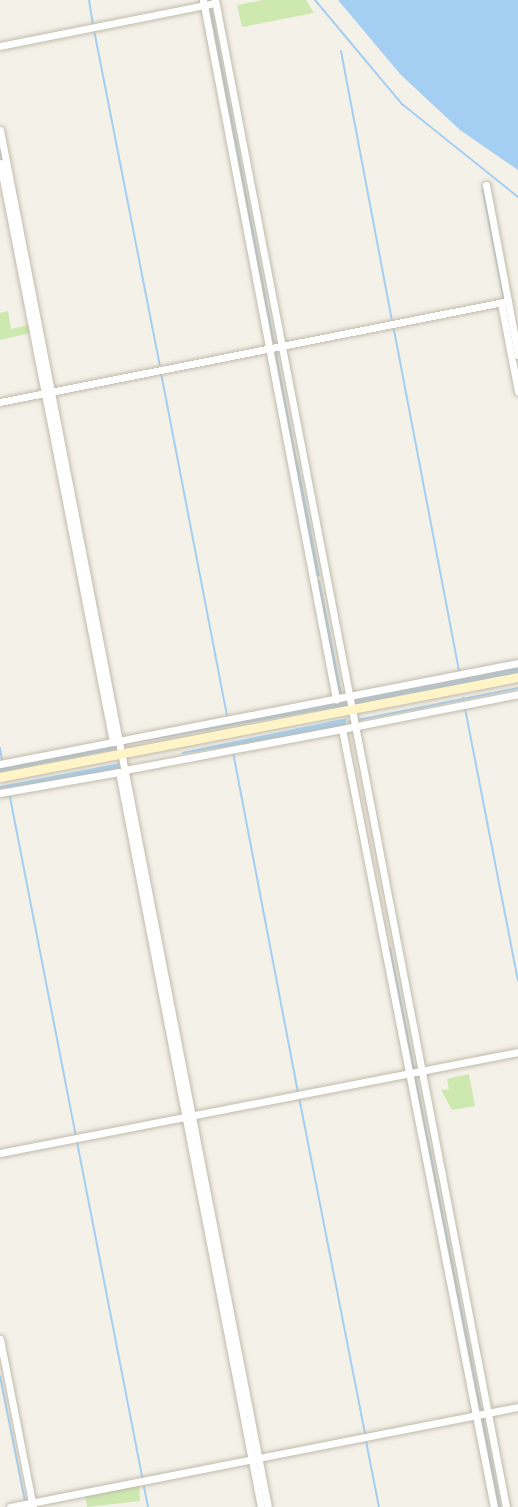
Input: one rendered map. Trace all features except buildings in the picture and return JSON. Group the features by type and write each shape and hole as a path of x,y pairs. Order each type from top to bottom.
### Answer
{"street":[{"path":"0,46 209,3"},
{"path":"209,3 318,579 347,712 500,1506"},
{"path":"209,3 318,579 347,712 500,1506"},
{"path":"0,130 104,685 121,759 255,1458 268,1507"},
{"path":"0,163 48,392"},
{"path":"486,184 518,391"},
{"path":"0,402 504,302"},
{"path":"504,302 518,355"},
{"path":"0,777 178,752 347,712 518,663"},
{"path":"6,792 121,759 518,677"},
{"path":"0,764 121,759 178,752 347,712 465,704 518,694"},
{"path":"0,1153 518,1052"},
{"path":"0,1339 29,1504"},
{"path":"10,1507 518,1407"},
{"path":"255,1458 261,1507"}],"green space":[{"path":"263,0 306,0 314,13 242,27 237,5"},
{"path":"8,311 11,329 29,325 30,333 0,340 0,313"},
{"path":"469,1074 475,1106 452,1110 441,1090 449,1089 447,1079"},
{"path":"139,1483 140,1501 87,1507 85,1494"}],"water":[{"path":"338,0 518,0 518,170 460,130 401,75"},
{"path":"298,462 320,576 316,577 295,463"},
{"path":"320,580 342,694 339,694 317,581"},
{"path":"343,700 344,706 122,745 124,742"},
{"path":"347,718 345,727 182,754 182,752"},
{"path":"116,745 117,749 0,772 0,766"},
{"path":"120,763 122,770 0,789 0,786"}],"waterway":[{"path":"89,0 93,24"},
{"path":"209,0 297,465"},
{"path":"315,0 402,104 518,197"},
{"path":"94,30 160,366"},
{"path":"341,51 392,322"},
{"path":"0,148 3,163"},
{"path":"483,190 504,299"},
{"path":"505,305 511,338"},
{"path":"394,330 459,672"},
{"path":"161,373 227,717"},
{"path":"335,705 518,669"},
{"path":"348,722 518,688"},
{"path":"463,698 518,981"},
{"path":"0,748 2,761"},
{"path":"233,752 298,1092"},
{"path":"9,792 148,1507"},
{"path":"390,948 414,1069"},
{"path":"415,1075 500,1507"},
{"path":"299,1097 365,1434"},
{"path":"0,1376 25,1501"},
{"path":"366,1441 379,1507"}]}
